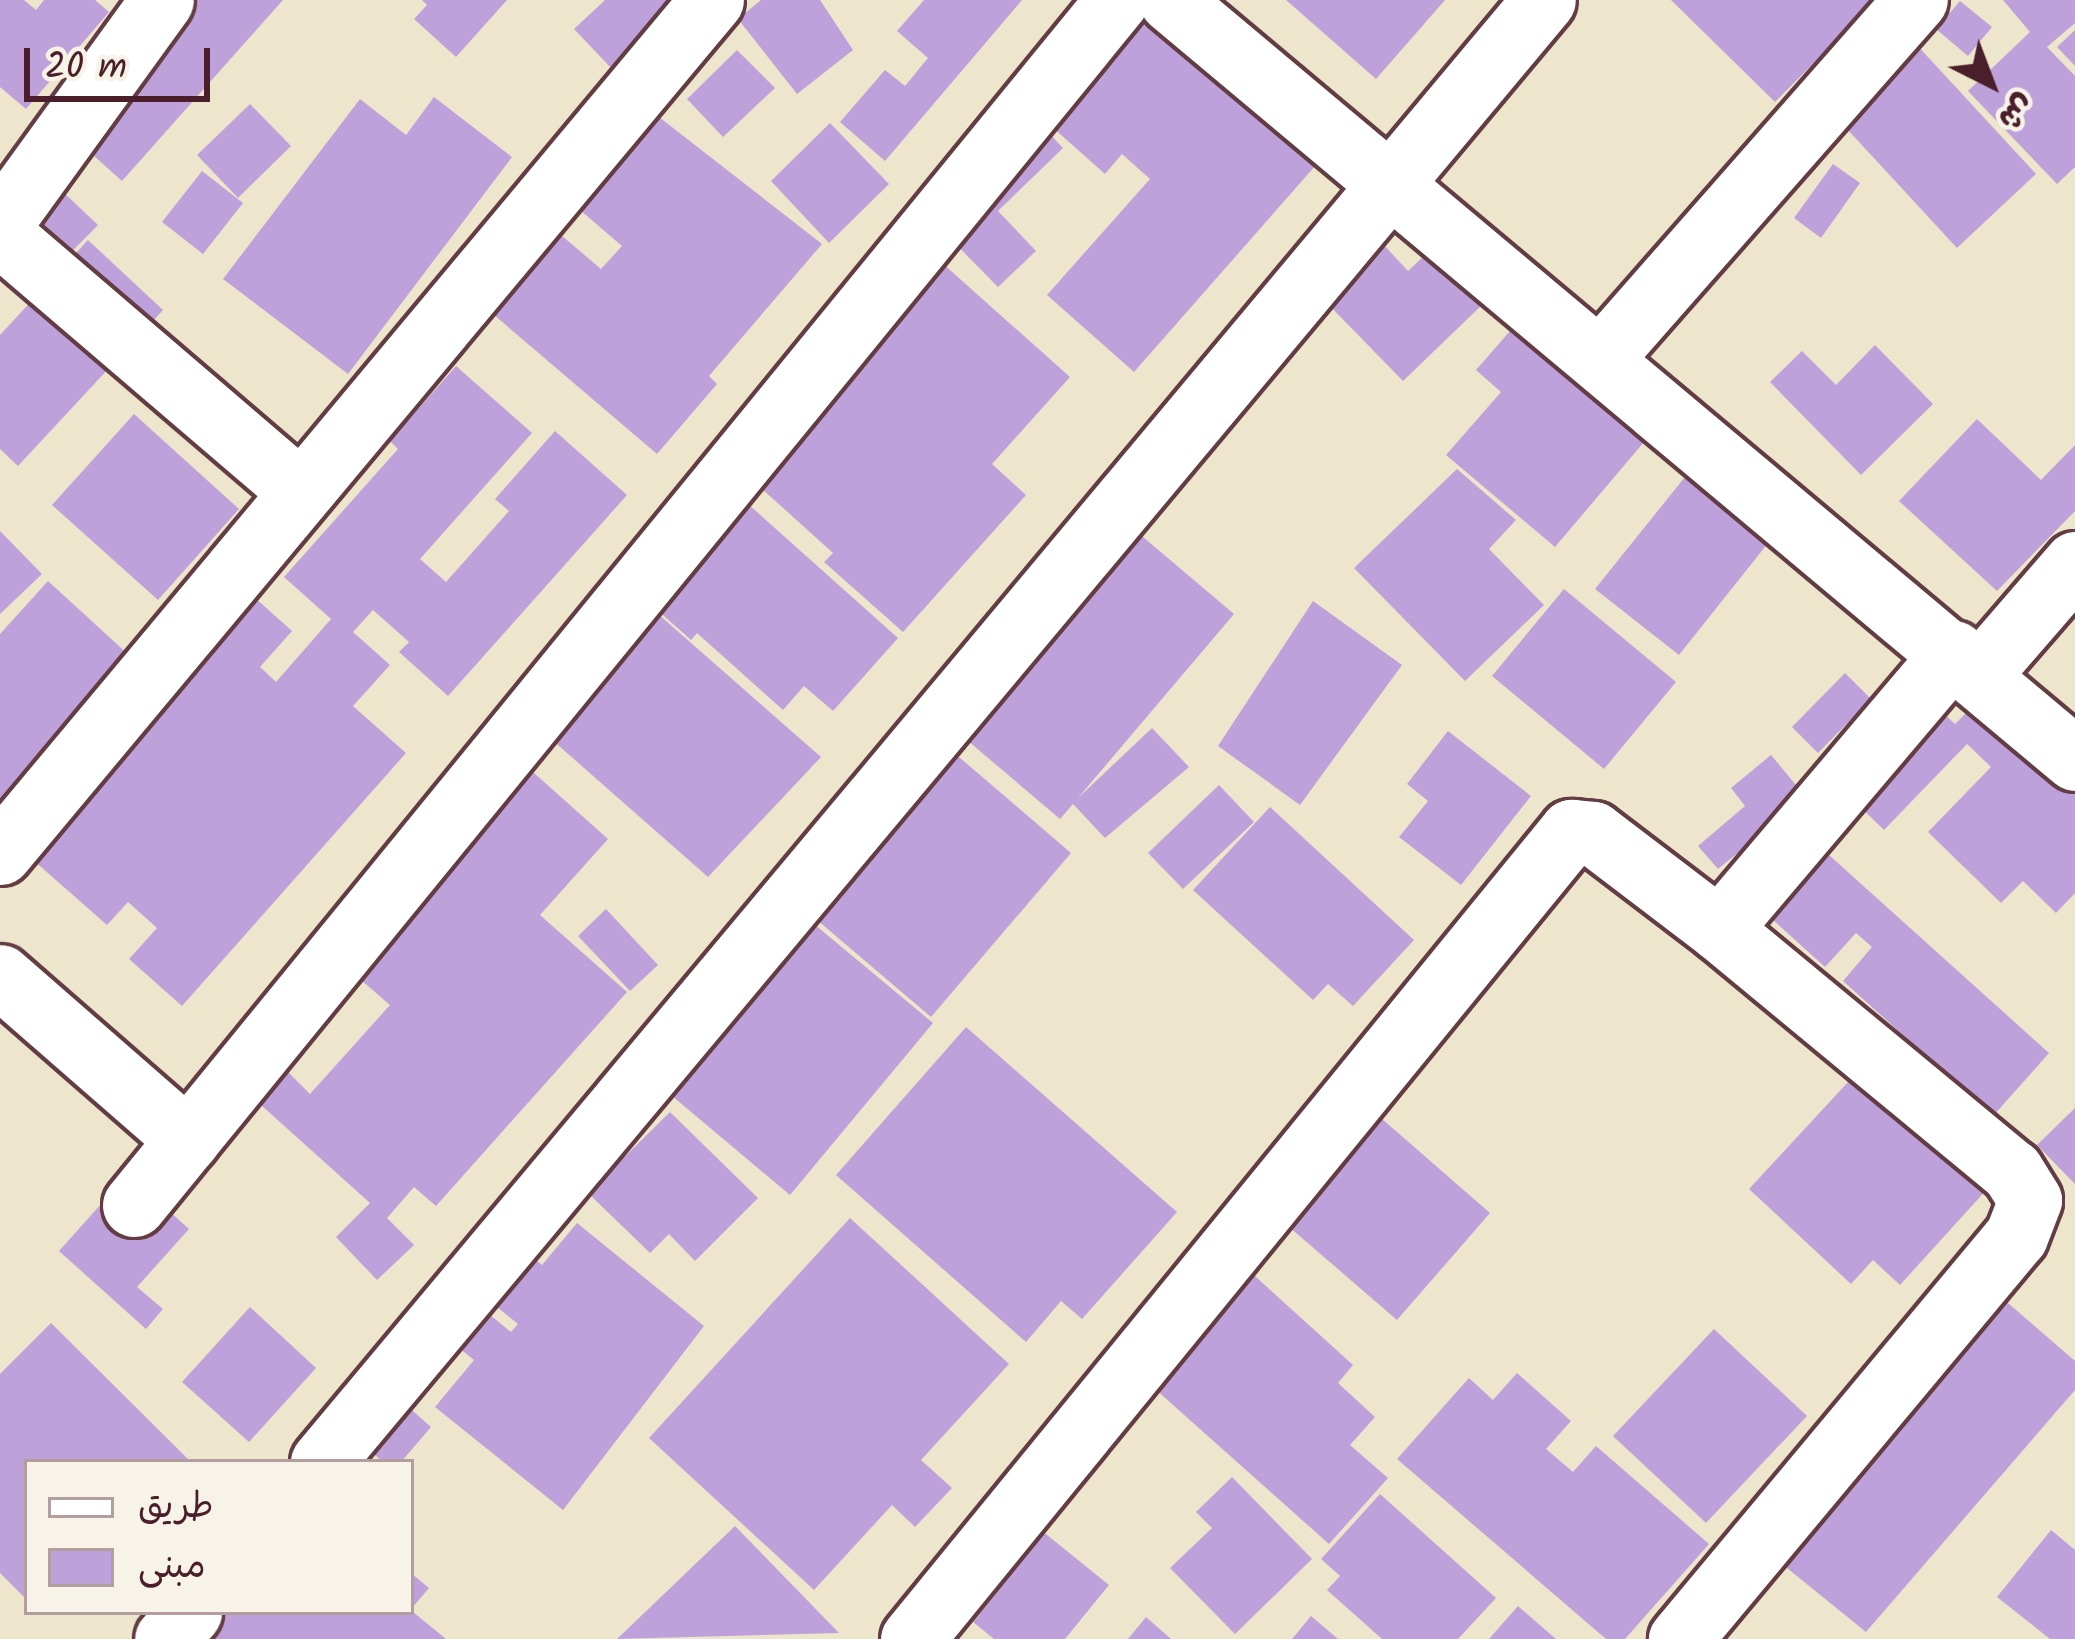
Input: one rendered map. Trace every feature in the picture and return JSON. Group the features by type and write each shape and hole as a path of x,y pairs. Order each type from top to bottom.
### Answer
{"street":[{"path":"0,224 162,0"},
{"path":"0,853 712,0"},
{"path":"134,1205 1117,0"},
{"path":"1169,0 1967,663 2075,759"},
{"path":"325,1459 1544,0"},
{"path":"1601,358 1916,0"},
{"path":"0,234 301,492"},
{"path":"1718,929 1967,663 2075,563"},
{"path":"913,1639 1551,847 1570,831 1593,833 1718,929 2012,1171 2030,1200 2016,1236 1680,1639"},
{"path":"0,976 188,1139"},
{"path":"166,1639 187,1615"}],"building":[{"path":"0,0 24,0 36,10 44,0 95,0 109,12 26,109 0,87"},
{"path":"164,0 283,0 122,181 56,122"},
{"path":"422,0 507,0 456,57 414,19 427,5"},
{"path":"605,0 688,0 613,70 574,29"},
{"path":"761,0 820,0 853,50 797,94 738,19"},
{"path":"924,0 1022,0 885,161 840,122 885,70 905,86 928,58 897,31"},
{"path":"1077,0 1212,0 1353,123 1134,372 1047,295 1150,179 1122,154 1105,174 1033,110 1054,87 1024,61"},
{"path":"1286,0 1445,0 1376,79"},
{"path":"1671,0 1876,0 1775,102"},
{"path":"2003,0 2075,0 2075,23 2047,47 2075,76 2075,167 2057,184 1968,91 2030,32"},
{"path":"1960,1 1992,27 1968,56 1936,29"},
{"path":"2075,30 2075,66 2057,47"},
{"path":"1915,43 2036,174 1957,248 1835,116"},
{"path":"737,50 775,88 723,137 687,99"},
{"path":"434,97 512,157 348,374 223,279 360,99 406,135"},
{"path":"250,104 291,146 238,198 197,155"},
{"path":"1031,114 1063,148 998,211 1036,251 998,287 927,215"},
{"path":"659,117 822,244 709,376 717,384 657,454 480,303 548,224 601,269 622,246 580,210"},
{"path":"830,123 889,184 829,243 771,181"},
{"path":"1833,164 1860,183 1821,238 1794,218"},
{"path":"41,171 98,225 31,293"},
{"path":"202,171 243,203 203,254 162,222"},
{"path":"1459,223 1511,277 1403,381 1324,300 1383,244 1408,271"},
{"path":"88,240 163,310 18,466 0,449 0,335"},
{"path":"932,254 1070,377 992,464 1026,495 903,632 824,562 833,553 761,488 778,468 757,450"},
{"path":"1517,323 1661,422 1555,547 1446,455 1501,392 1476,370"},
{"path":"1875,345 1933,404 1861,475 1770,382 1802,351 1836,385"},
{"path":"456,366 532,433 420,559 446,582 509,511 495,499 555,431 627,495 448,696 399,652 409,642 373,610 353,632 390,665 353,706 406,753 182,1006 129,959 157,928 128,902 107,925 24,852 253,596 292,631 260,667 276,682 331,619 284,577 398,449 390,441"},
{"path":"134,414 239,509 158,600 52,505"},
{"path":"1977,419 2041,480 2075,445 2075,511 1997,591 1899,501"},
{"path":"1701,457 1784,523 1679,655 1595,589"},
{"path":"1457,469 1516,520 1489,549 1544,605 1465,681 1354,568"},
{"path":"738,495 898,638 833,711 804,686 783,710 697,633 691,640 645,599"},
{"path":"1123,520 1234,614 1078,798 1152,728 1189,767 1105,838 1073,804 1060,819 948,724"},
{"path":"0,531 42,574 0,614"},
{"path":"617,578 821,757 708,877 542,731"},
{"path":"48,581 131,657 0,801 0,634"},
{"path":"1564,589 1676,682 1604,769 1492,676"},
{"path":"1313,601 1402,665 1300,805 1218,746"},
{"path":"1845,673 1871,699 1818,753 1792,727"},
{"path":"1995,684 2075,762 2075,893 2056,913 2023,881 2001,903 1928,832 1991,767 1967,744 1884,830 1852,799 1940,710 1955,724"},
{"path":"924,727 1071,853 931,1017 797,903"},
{"path":"1448,731 1531,796 1461,885 1399,837 1428,801 1407,784"},
{"path":"496,739 608,839 540,915 627,992 436,1206 414,1187 387,1218 414,1245 377,1280 336,1237 370,1203 252,1097 282,1066 310,1094 390,1005 331,954"},
{"path":"1771,755 1806,797 1718,869 1698,846 1745,806 1731,788"},
{"path":"1219,785 1254,822 1183,889 1148,853"},
{"path":"1270,807 1414,940 1353,1006 1328,984 1313,1000 1193,890"},
{"path":"1819,846 2049,1053 1993,1116 1843,981 1872,947 1856,933 1825,967 1761,909"},
{"path":"606,909 658,965 630,991 578,936"},
{"path":"808,919 933,1023 790,1195 665,1090"},
{"path":"966,1027 1177,1212 1082,1319 1061,1301 1026,1342 836,1175"},
{"path":"1860,1069 1989,1187 1900,1285 1873,1260 1851,1284 1749,1189"},
{"path":"2075,1108 2075,1184 2037,1145"},
{"path":"670,1112 758,1198 695,1261 669,1234 650,1253 588,1193"},
{"path":"1381,1118 1490,1213 1397,1320 1288,1226"},
{"path":"128,1174 189,1229 137,1287 163,1309 146,1329 59,1251"},
{"path":"850,1218 1009,1364 921,1460 952,1488 915,1527 892,1505 814,1590 649,1438"},
{"path":"577,1223 704,1326 563,1510 435,1407 474,1360 438,1331 467,1296 511,1332 518,1324 466,1282 505,1235 542,1265"},
{"path":"1245,1267 1353,1365 1338,1383 1375,1417 1350,1445 1388,1478 1329,1544 1145,1380"},
{"path":"1993,1290 2075,1361 2075,1390 1866,1632 1761,1547"},
{"path":"250,1307 316,1368 249,1442 182,1382"},
{"path":"51,1323 188,1459 24,1459 24,1597 0,1573 0,1374"},
{"path":"1714,1329 1807,1416 1706,1523 1613,1436"},
{"path":"1517,1373 1571,1421 1546,1449 1573,1472 1596,1446 1709,1544 1625,1639 1606,1639 1397,1459 1469,1378 1493,1400"},
{"path":"405,1404 431,1427 404,1459 380,1459 367,1448"},
{"path":"1232,1477 1312,1559 1235,1634 1170,1568 1212,1528 1196,1512"},
{"path":"1380,1494 1496,1598 1458,1639 1382,1639 1327,1590 1340,1576 1321,1559"},
{"path":"735,1526 839,1633 617,1639"},
{"path":"1036,1526 1109,1585 1065,1639 994,1639 973,1622 999,1590 966,1564"},
{"path":"2051,1530 2075,1550 2075,1639 2050,1639 1997,1597"},
{"path":"414,1576 429,1588 414,1606"},
{"path":"1518,1606 1556,1639 1489,1639"},
{"path":"414,1613 446,1639 180,1639 195,1615"},
{"path":"1311,1616 1338,1639 1292,1639"},
{"path":"1146,1617 1171,1639 1128,1639"}]}
